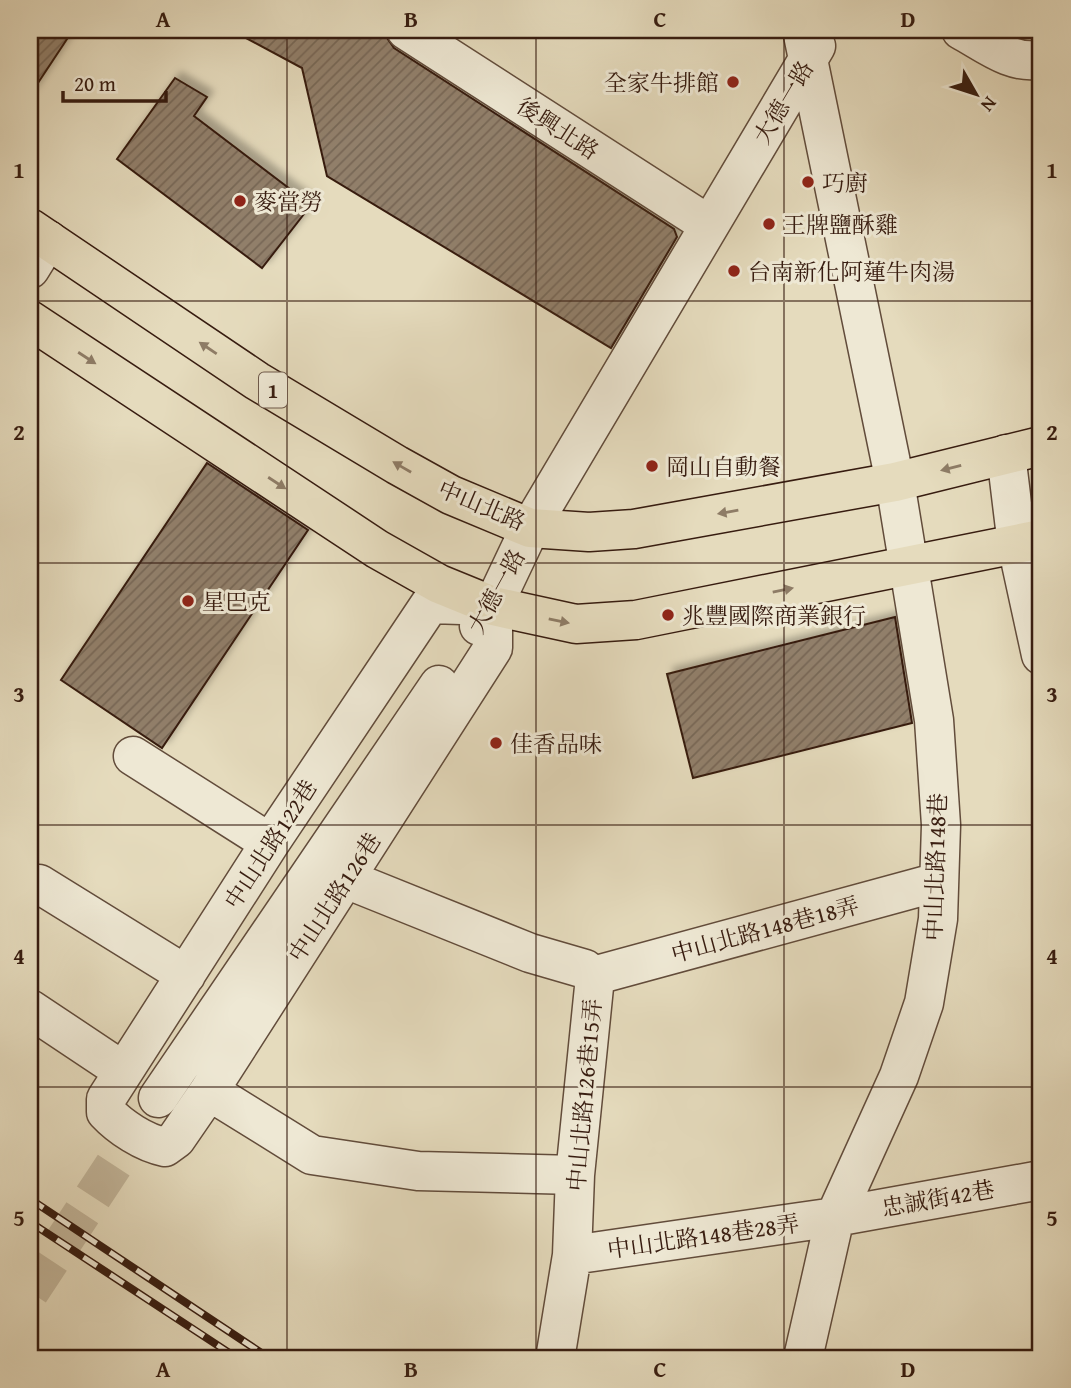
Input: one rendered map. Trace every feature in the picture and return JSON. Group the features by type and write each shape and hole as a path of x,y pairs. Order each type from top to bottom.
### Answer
{"main road":[{"name":"中山北路","path":"36,246 397,465 451,495 530,527 589,532 634,529 895,482 1024,450"},
{"path":"30,320 377,549 439,584 493,606 576,624 636,620 1029,542"}],"street":[{"name":"後興北路","path":"406,30 709,225"},
{"path":"961,30 1014,58 1031,62 1041,59"},
{"name":"大德一路","path":"158,1098 493,606 530,527 709,225 813,39"},
{"name":"中山北路148巷","path":"803,1358 835,1217 899,1076 924,1003 938,919 941,825 934,720 909,564 813,39"},
{"path":"1024,450 1029,542 1041,655"},
{"name":"中山北路122巷","path":"135,1133 106,1112 106,1100 270,843 430,604 493,606"},
{"name":"中山北路126巷","path":"135,1133 152,1144 165,1147 176,1139 209,1091 493,648 493,606"},
{"path":"133,756 270,843"},
{"name":"中山北路126巷15弄","path":"346,879 530,953 585,970 593,976 575,1175 572,1255 556,1353"},
{"name":"中山北路148巷18弄","path":"593,976 938,883"},
{"path":"39,884 186,975"},
{"path":"30,1009 123,1071"},
{"path":"209,1091 312,1155 418,1171 575,1175"},
{"name":"忠誠街42巷","path":"835,1217 1041,1180"},
{"name":"中山北路148巷28弄","path":"572,1255 835,1217"}],"building":[{"path":"30,30 73,30 30,95"},
{"path":"231,30 378,30 394,48 674,229 677,237 611,348 327,176 302,68"},
{"name":"麥當勞","path":"175,78 207,97 194,116 311,205 262,268 117,159"},
{"name":"星巴克","path":"207,463 308,530 162,748 61,680"},
{"path":"895,617 912,723 693,778 667,674"}],"tunnel":[{"path":"30,1292 158,1098"}],"railway":[{"path":"30,1199 269,1358"},
{"path":"30,1222 237,1358"}],"place":[{"name":"全家牛排館","path":"733,82"},
{"name":"巧廚","path":"808,182"},
{"name":"麥當勞","path":"240,201"},
{"name":"王牌鹽酥雞","path":"769,224"},
{"name":"台南新化阿蓮牛肉湯","path":"734,271"},
{"name":"岡山自動餐","path":"652,466"},
{"name":"星巴克","path":"188,601"},
{"name":"兆豐國際商業銀行","path":"668,615"},
{"name":"佳香品味","path":"496,743"}]}
